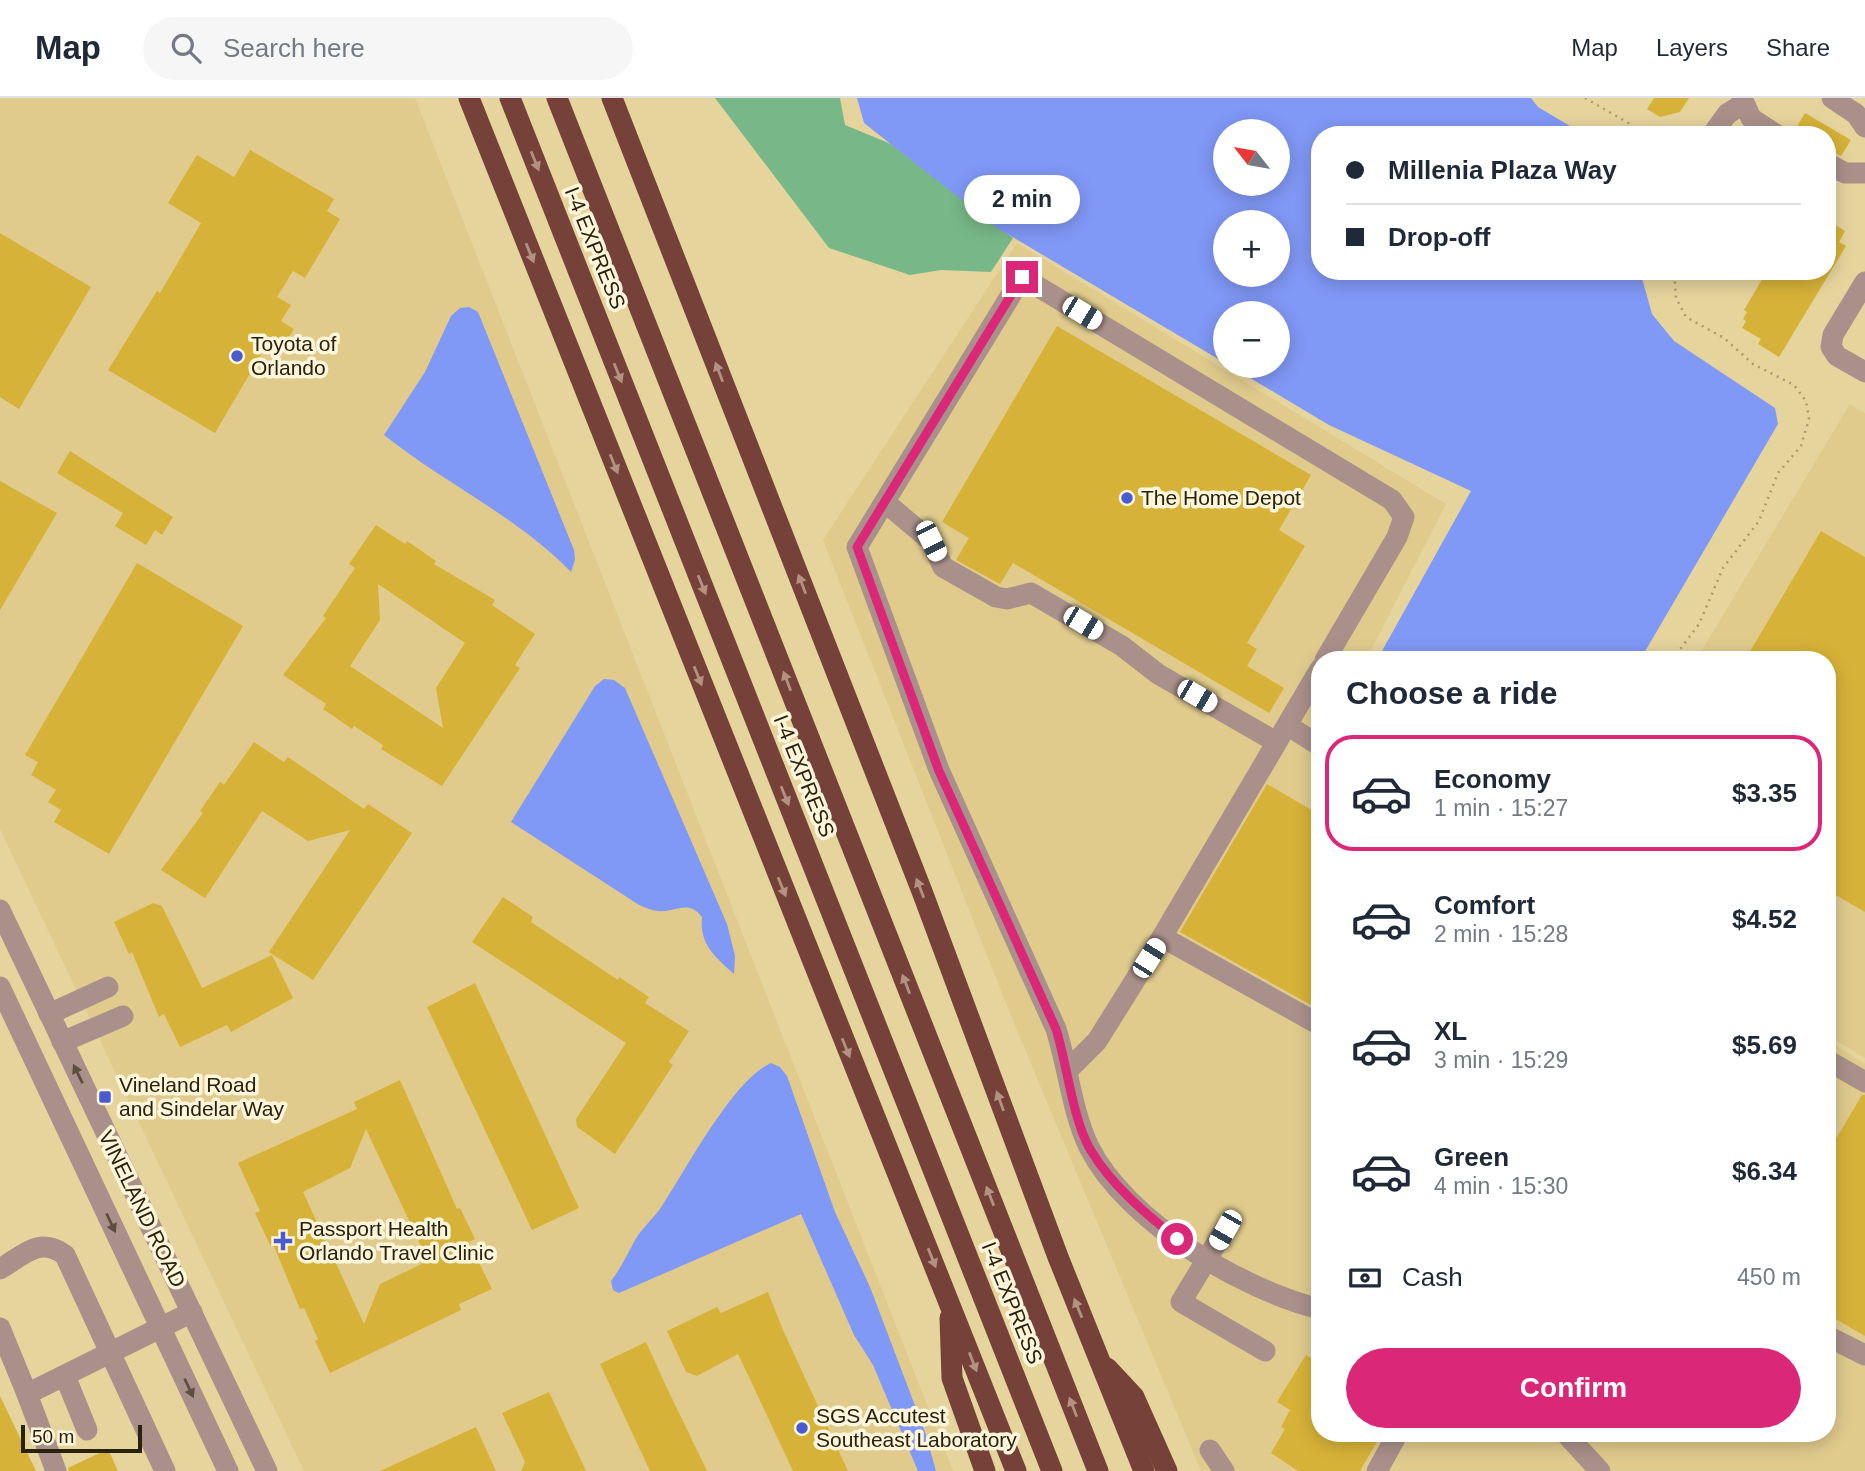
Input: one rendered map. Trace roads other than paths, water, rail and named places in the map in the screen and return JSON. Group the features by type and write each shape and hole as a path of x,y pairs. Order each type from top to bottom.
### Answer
{"highway":[{"path":"469,98 1016,1471"},
{"name":"I-4 EXPRESS","path":"510,98 1052,1471"},
{"name":"I-4 EXPRESS","path":"557,98 1098,1471"},
{"path":"612,98 918,881 1098,1359 1144,1471"},
{"path":"949,1298 952,1378 985,1471"},
{"path":"1098,1359 1133,1397 1167,1471"}],"street":[{"path":"1832,98 1856,114 1865,127"},
{"path":"1718,126 1742,101 1751,118 1763,126"},
{"path":"1836,168 1845,173 1865,173"},
{"path":"1311,1306 1253,1286 1206,1262 1122,1191 1090,1148 1076,1112 1056,1029 921,725 857,547 1022,277 1392,500 1404,517 1397,537 1330,651"},
{"path":"1865,282 1858,308 1833,335 1831,347 1838,356 1865,372"},
{"path":"886,503 931,541 943,567 996,597 1007,599 1031,593 1122,646 1158,674 1281,734 1311,743"},
{"path":"1068,1070 1097,1041 1162,937 1311,684"},
{"name":"VINELAND ROAD","path":"0,910 267,1471"},
{"path":"1162,937 1311,1020"},
{"path":"49,1014 108,987"},
{"name":"VINELAND ROAD","path":"0,988 228,1471"},
{"path":"62,1042 123,1016"},
{"path":"1836,1065 1865,1082"},
{"path":"1225,1230 1181,1303 1265,1351"},
{"path":"0,1269 39,1246 51,1246 65,1255 165,1471"},
{"path":"27,1394 192,1312"},
{"path":"0,1328 56,1471"},
{"path":"1836,1340 1865,1355"},
{"path":"65,1376 88,1430"},
{"path":"1377,1471 1393,1442"},
{"path":"1573,1442 1600,1471"},
{"path":"1210,1450 1224,1471"}],"water":[{"path":"857,98 1531,98 1538,107 1570,126 1311,126 1311,280 1643,280 1652,314 1674,341 1775,408 1778,424 1645,651 1382,651 1471,491 1329,425 1250,378 1290,378 1290,301 1213,301 1213,356 999,229 864,123"},
{"path":"469,307 478,312 574,550 575,560 571,572 528,534 384,435 425,372 451,316 460,308"},
{"path":"604,679 614,680 625,688 727,924 735,956 734,974 710,949 703,935 702,917 698,912 689,908 653,910 636,903 511,822 595,686"},
{"path":"771,1063 780,1067 787,1076 835,1212 870,1287 925,1432 936,1471 918,1471 873,1365 854,1335 801,1214 619,1293 613,1290 611,1281 635,1240 662,1206 711,1127 742,1087"}],"place":[{"name":"Toyota of Orlando","path":"237,356"},
{"name":"The Home Depot","path":"1127,498"},
{"name":"Vineland Road and Sindelar Way","path":"105,1097"},
{"name":"Passport Health Orlando Travel Clinic","path":"283,1241"},
{"name":"SGS Accutest Southeast Laboratory","path":"802,1428"}]}
